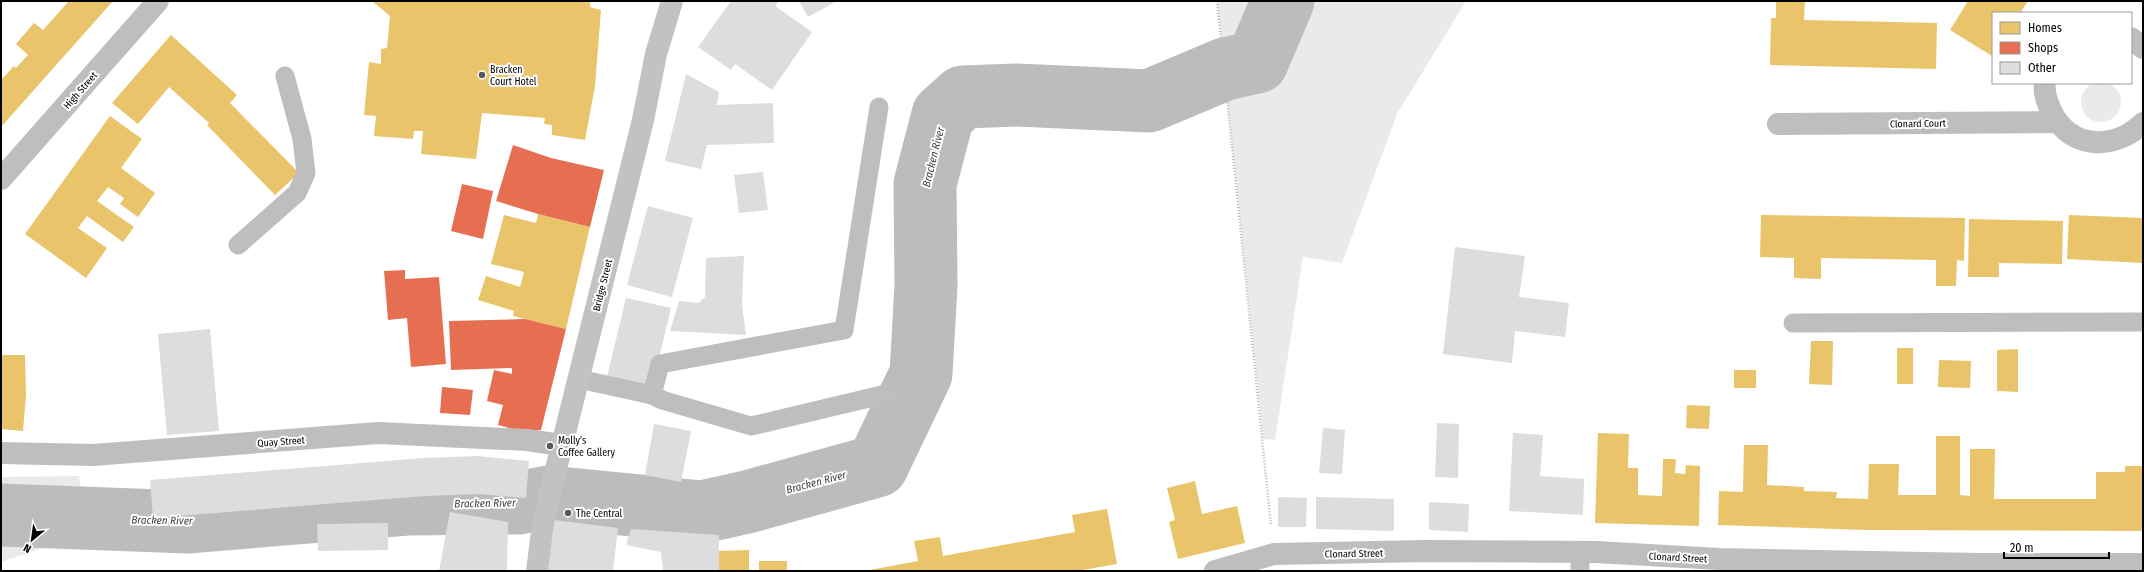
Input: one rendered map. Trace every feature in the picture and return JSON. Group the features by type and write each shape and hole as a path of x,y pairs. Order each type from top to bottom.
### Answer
{"main road":[{"name":"Bridge Street","path":"537,571 543,523 561,445 579,379 643,120 656,54 672,1"}],"street":[{"name":"High Street","path":"1,179 158,1"},
{"path":"2132,39 2143,48"},
{"path":"2045,84 2048,104 2057,122 2069,133 2084,140 2101,143 2118,140 2140,130"},
{"name":"Clonard Court","path":"1778,124 2057,122"},
{"name":"Quay Street","path":"1,453 93,455 378,433 527,440 561,445"},
{"name":"Clonard Street","path":"1215,571 1274,554 1424,551 1580,562 1719,559 1979,568 2143,564"}],"lane":[{"path":"238,245 297,193 306,173 302,139 285,76"},
{"path":"652,395 660,364 844,330 879,107"},
{"path":"1793,323 2143,322"},
{"path":"579,379 652,395 662,400 751,426 886,394"}],"path":[{"path":"1217,1 1274,554"}],"shaded area":[{"path":"1217,1 1466,1 1397,114 1342,263 1303,257 1275,440 1263,439"},
{"path":"2092,84 2110,84 2118,91 2121,98 2120,110 2109,121 2093,121 2082,110 2082,94"},
{"path":"79,476 81,490 1,496 1,477"},
{"path":"70,530 77,536 1,562 1,537"}],"building: Homes":[{"path":"69,1 113,1 1,127 1,80 14,66 16,68 28,55 16,44 34,23 43,30"},
{"name":"Bracken Court Hotel","path":"372,1 590,1 590,7 601,10 595,86 585,140 552,135 552,125 544,124 545,118 482,113 476,159 421,154 423,131 414,131 413,139 374,136 376,116 364,115 369,62 381,64 381,49 387,48 390,16"},
{"path":"1776,1 1805,1 1804,20 1937,23 1936,69 1770,65 1771,18 1776,18"},
{"path":"1968,1 2028,1 2021,12 1992,12 1992,56 1950,30"},
{"path":"171,35 237,95 230,103 299,173 275,195 207,125 209,123 169,87 138,124 112,103"},
{"path":"110,116 142,139 121,168 155,193 138,217 120,204 124,198 108,187 97,201 134,227 123,242 87,216 78,228 107,248 86,278 25,234"},
{"path":"538,214 590,227 566,329 513,316 514,311 478,300 486,276 520,287 524,272 491,264 504,215 536,223"},
{"path":"1761,215 1965,218 1964,261 1957,260 1956,286 1936,286 1936,260 1821,258 1821,279 1794,278 1794,258 1760,257"},
{"path":"2069,215 2143,218 2143,263 2067,259"},
{"path":"1969,219 2063,221 2062,264 1999,263 1999,277 1968,277"},
{"path":"1811,341 1833,341 1832,385 1809,384"},
{"path":"1897,348 1913,348 1913,384 1897,384"},
{"path":"2018,349 2018,392 1997,391 1997,350"},
{"path":"1,355 25,355 26,395 23,431 1,429"},
{"path":"1939,360 1971,361 1970,388 1938,387"},
{"path":"1734,370 1756,370 1756,388 1734,388"},
{"path":"1687,405 1710,406 1709,429 1686,428"},
{"path":"1598,433 1629,434 1628,468 1638,468 1638,495 1662,496 1663,459 1676,459 1675,473 1685,474 1686,465 1700,466 1699,526 1595,523"},
{"path":"1936,436 1960,436 1960,495 1970,496 1970,449 1995,449 1994,499 2096,499 2096,472 2125,472 2125,466 2143,466 2143,531 1867,530 1718,525 1719,491 1743,492 1744,445 1768,445 1767,485 1804,487 1804,491 1837,492 1836,498 1868,499 1869,464 1899,464 1898,495 1936,495"},
{"path":"1195,481 1202,514 1237,506 1245,543 1178,559 1169,522 1175,520 1167,488"},
{"path":"1107,509 1117,564 1077,571 864,571 918,561 914,541 940,537 943,556 1075,532 1072,515"},
{"path":"749,550 749,571 719,571 719,551"},
{"path":"759,561 787,561 787,571 759,571"}],"building: Shops":[{"path":"513,145 551,158 604,170 590,227 538,214 496,201"},
{"path":"462,184 493,191 483,239 451,231"},
{"path":"405,270 405,279 439,277 446,364 411,367 407,318 388,320 384,271"},
{"path":"525,319 566,329 541,430 524,432 498,425 503,405 487,401 494,370 512,374 512,368 451,370 449,321"},
{"path":"442,387 473,390 470,415 440,413"}],"building: Other":[{"path":"731,1 779,1 775,6 812,32 772,90 735,64 731,70 698,47"},
{"path":"799,1 837,1 808,17"},
{"path":"686,74 719,92 717,105 773,103 774,143 707,145 701,169 665,161"},
{"path":"763,172 768,210 739,213 734,175"},
{"path":"648,206 693,218 672,297 627,285"},
{"path":"1455,247 1525,256 1519,297 1569,303 1565,337 1515,331 1512,363 1443,354"},
{"path":"744,256 742,304 746,335 670,331 679,301 699,303 705,297 706,258"},
{"path":"626,298 671,308 651,392 606,381"},
{"path":"210,329 219,431 167,435 158,334"},
{"path":"1437,423 1459,424 1458,478 1435,477"},
{"path":"654,424 691,431 681,482 645,475"},
{"path":"1323,428 1345,430 1342,474 1319,473"},
{"path":"1513,433 1543,435 1540,476 1584,479 1583,515 1509,511"},
{"path":"478,456 529,461 526,498 479,494 425,496 153,518 150,480 424,458"},
{"path":"1278,497 1307,498 1306,527 1278,527"},
{"path":"1316,497 1394,499 1394,531 1316,529"},
{"path":"1429,502 1469,504 1468,532 1429,530"},
{"path":"450,512 508,522 507,571 439,571"},
{"path":"554,520 618,528 613,571 548,571"},
{"path":"388,523 388,550 318,551 317,524"},
{"path":"631,529 719,535 719,571 663,571 661,552 626,545"}],"waterway":[{"name":"Bracken River","path":"1,515 187,522 407,504 518,503 549,497 702,512 747,502 877,466 921,374 926,285 925,184 943,115 963,97 1016,95 1149,101 1225,69 1257,62 1283,1"}],"place":[{"name":"Bracken Court Hotel","path":"482,75"},
{"name":"Molly’s Coffee Gallery","path":"550,446"},
{"name":"The Central","path":"568,513"}]}
